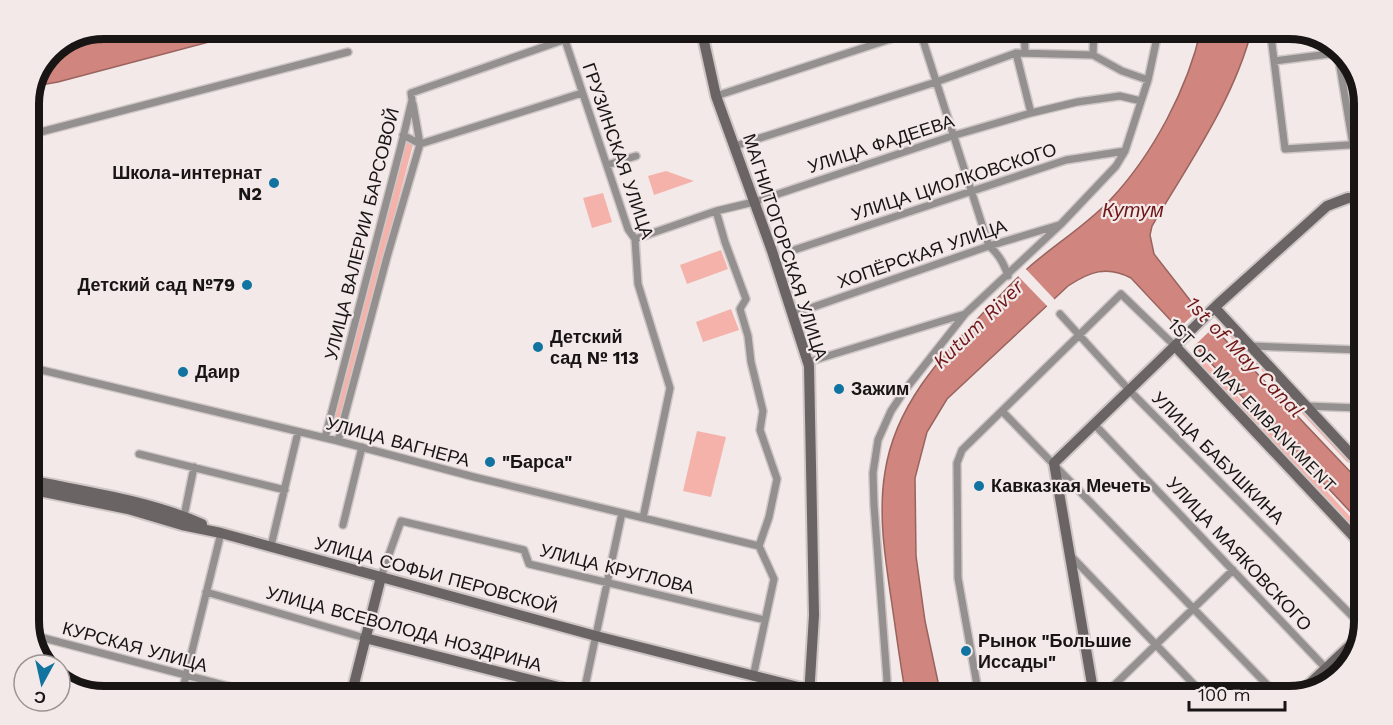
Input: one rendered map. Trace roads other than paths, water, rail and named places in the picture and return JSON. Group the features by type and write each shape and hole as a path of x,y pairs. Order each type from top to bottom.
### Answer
{"main road":[{"name":"МАГНИТОГОРСКАЯ УЛИЦА","path":"703,39 716,96 808,362 814,615 809,686"},
{"path":"1101,686 1068,553 1054,463 1178,343 1327,206 1354,198"},
{"name":"1ST OF MAY EMBANKMENT","path":"1213,311 1251,346 1306,406 1354,453"},
{"name":"1ST OF MAY EMBANKMENT","path":"1178,343 1354,537"},
{"path":"39,482 129,501 184,516 221,533"},
{"name":"УЛИЦА СОФЬИ ПЕРОВСКОЙ","path":"39,491 128,509 182,525 271,546 784,686"},
{"path":"353,686 381,577"},
{"name":"УЛИЦА ВСЕВОЛОДА НОЗДРИНА","path":"365,638 548,686"},
{"path":"1312,682 1348,647"}],"street":[{"path":"716,96 890,39"},
{"path":"924,39 952,136 989,246 998,253 1008,276"},
{"path":"1024,39 1025,52"},
{"path":"1093,55 1094,39"},
{"path":"886,686 873,494 873,473 878,440 891,411 905,390 966,314 1061,224 1116,166 1125,151 1148,80 1157,39"},
{"path":"1271,39 1285,149 1353,145 1339,62"},
{"name":"ГРУЗИНСКАЯ УЛИЦА","path":"565,40 628,229 635,239 638,284 670,388 643,518"},
{"path":"412,100 411,93 426,87 565,40"},
{"path":"39,132 348,52"},
{"path":"1274,61 1328,52"},
{"path":"1016,53 1031,113"},
{"path":"735,146 936,82 1016,53 1093,55 1122,71 1148,80"},
{"path":"403,135 420,144 582,93"},
{"name":"УЛИЦА ФАДЕЕВА","path":"635,239 952,136 1031,113 1077,102 1120,96 1141,101"},
{"name":"УЛИЦА ВАЛЕРИИ БАРСОВОЙ","path":"325,438 412,100"},
{"name":"УЛИЦА ВАЛЕРИИ БАРСОВОЙ","path":"338,441 420,144 412,100"},
{"name":"УЛИЦА ЦИОЛКОВСКОГО","path":"794,250 1066,160 1125,151"},
{"path":"606,165 636,156"},
{"path":"716,212 746,299 740,309 748,336 751,362 763,411 760,430 777,479 769,517 759,546 774,579 753,677"},
{"name":"ХОПЁРСКАЯ УЛИЦА","path":"793,314 989,246 1061,224"},
{"name":"1ST OF MAY EMBANKMENT","path":"1079,334 1121,294 1178,343"},
{"path":"361,299 375,302"},
{"path":"808,362 966,314"},
{"name":"УЛИЦА БАБУШКИНА","path":"1060,314 1130,390 1354,618"},
{"path":"977,686 958,578 957,463 962,450 1079,334"},
{"path":"1251,346 1354,350"},
{"name":"УЛИЦА ВАГНЕРА","path":"39,369 759,546"},
{"path":"1306,406 1354,408"},
{"path":"1002,411 1268,686"},
{"name":"УЛИЦА МАЯКОВСКОГО","path":"1095,425 1329,672"},
{"path":"271,546 298,432"},
{"path":"343,525 362,447"},
{"path":"139,454 285,490"},
{"path":"184,516 194,467"},
{"path":"588,686 621,513"},
{"name":"УЛИЦА КРУГЛОВА","path":"381,577 401,521 524,550 529,564 765,620"},
{"path":"184,686 221,533"},
{"path":"1068,553 1195,686"},
{"path":"1114,686 1233,570"},
{"name":"УЛИЦА ВСЕВОЛОДА НОЗДРИНА","path":"206,592 365,638"},
{"name":"КУРСКАЯ УЛИЦА","path":"41,637 224,686"}],"water":[{"path":"220,39 42,85 58,58 79,44 91,40"},
{"name":"Кутум","path":"1198,39 1249,39 1234,81 1222,106 1152,226 1150,235 1154,254 1193,304 1207,327 1214,328 1354,476 1354,516 1131,278 1106,271 1083,277 1068,286 947,399 927,432 915,478 916,556 925,621 939,686 904,686 882,519 885,472 898,426 921,385 967,330 1022,273 1092,217 1126,181 1155,141 1167,119"}],"place":[{"name":"Школа-интернат N2","path":"274,183"},
{"name":"Детский сад №79","path":"247,285"},
{"name":"Детский сад № 113","path":"538,347"},
{"name":"Даир","path":"183,372"},
{"name":"Зажим","path":"839,389"},
{"name":"\"Барса\"","path":"490,462"},
{"name":"Кавказкая Мечеть","path":"979,486"},
{"name":"Рынок \"Большие Иссады\"","path":"966,651"}],"water label":[{"name":"Kutum River","path":"978,324"},
{"name":"1st of May Canal","path":"1245,357"}]}
